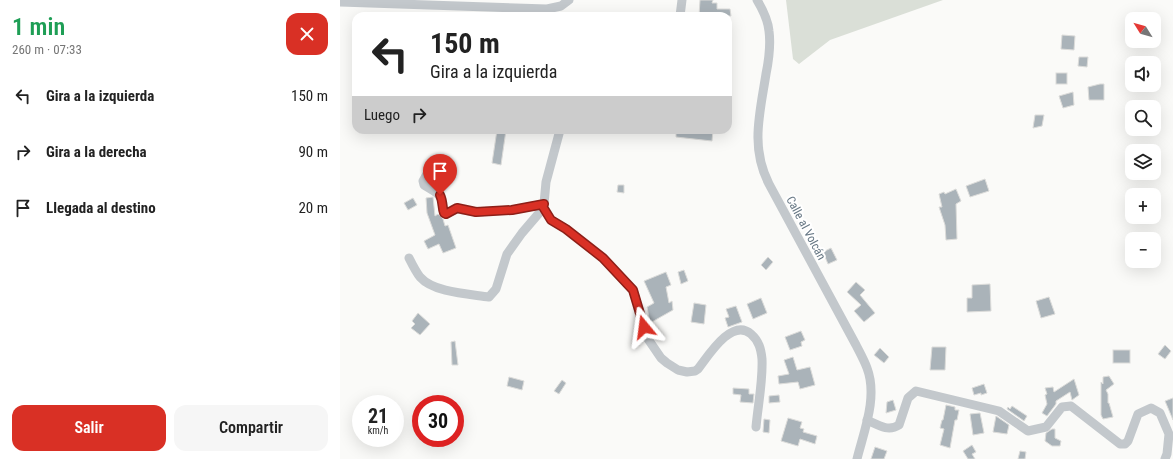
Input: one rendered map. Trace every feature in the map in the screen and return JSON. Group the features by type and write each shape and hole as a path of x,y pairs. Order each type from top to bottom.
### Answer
{"street":[{"path":"340,2 436,3 547,9 561,6 569,0"},
{"path":"680,12 682,0"},
{"name":"Calle al Volcán","path":"757,0 766,19 770,43 770,55 758,125 757,144 760,161 769,184 867,368 871,393 867,420 857,459"},
{"path":"409,258 420,278 433,286 450,292 489,297 496,289 507,254 544,205 546,182 559,134"},
{"path":"434,167 423,181 424,185 440,195 443,201 442,208 446,214 457,208 476,212 512,210 544,205"},
{"path":"544,205 551,220 566,229 603,258 633,290 648,339 658,354 667,363 678,370 687,372 698,369 728,334 741,329 751,333 760,346 762,359 756,427"},
{"path":"867,420 885,429 895,427 899,424 908,398 916,390 999,411 1028,431 1046,427 1062,407 1071,406 1120,444 1125,444 1128,441 1138,414 1151,408 1160,413 1169,434 1165,459"}],"shaded area":[{"path":"786,0 943,0 830,40 799,64 793,59"}],"building":[{"path":"700,0 713,0 712,3 717,3 717,9 730,9 730,12 699,12"},
{"path":"1062,35 1075,36 1074,50 1061,49"},
{"path":"1079,57 1088,57 1087,67 1078,66"},
{"path":"1056,73 1067,73 1067,84 1056,84"},
{"path":"1104,84 1104,100 1089,100 1088,87"},
{"path":"1073,92 1074,105 1063,108 1059,96"},
{"path":"1035,115 1044,115 1042,126 1033,128"},
{"path":"496,134 505,134 501,165 492,163"},
{"path":"676,134 713,134 712,141 676,137"},
{"path":"985,179 989,191 970,197 966,186"},
{"path":"618,185 624,185 624,193 617,192"},
{"path":"956,189 961,201 956,204 957,239 946,240 945,225 939,207 942,207 939,194 944,192 945,194"},
{"path":"433,197 435,216 438,214 443,219 445,226 448,225 456,248 443,253 439,244 428,249 424,241 435,235 427,213 426,198"},
{"path":"413,198 417,205 408,210 404,203"},
{"path":"831,248 837,260 828,264 823,252"},
{"path":"768,257 773,262 766,270 761,265"},
{"path":"684,270 688,281 681,284 678,272"},
{"path":"666,272 671,285 666,287 669,303 672,301 673,310 650,323 647,307 654,303 644,281"},
{"path":"856,282 865,290 860,295 875,313 864,322 854,311 861,305 847,292"},
{"path":"990,284 991,311 967,312 967,298 972,298 972,285"},
{"path":"1049,297 1055,314 1041,318 1036,301"},
{"path":"761,298 767,313 753,319 747,304"},
{"path":"694,303 706,305 704,324 691,322"},
{"path":"736,306 742,322 728,327 725,318 729,317 726,309"},
{"path":"418,313 430,324 420,335 411,328 415,324 412,321"},
{"path":"801,331 805,340 801,342 802,346 790,350 785,337"},
{"path":"455,341 458,365 452,365 451,342"},
{"path":"1165,345 1171,351 1165,359 1158,354"},
{"path":"932,347 946,347 945,370 930,370"},
{"path":"880,348 889,357 884,363 874,355"},
{"path":"1113,350 1130,350 1130,363 1113,363"},
{"path":"793,357 797,370 810,367 815,385 800,389 798,382 779,384 778,376 789,374 784,360"},
{"path":"1109,376 1114,384 1106,390 1108,394 1108,403 1113,417 1103,419 1101,415 1101,382 1103,384 1103,377"},
{"path":"509,377 524,381 522,390 507,386"},
{"path":"1074,379 1079,395 1072,400 1070,392 1056,401 1056,404 1047,416 1042,413 1047,404 1045,395 1047,394 1045,388 1053,387 1054,392"},
{"path":"562,380 566,383 559,394 554,391"},
{"path":"984,384 987,393 974,395 972,388"},
{"path":"733,388 749,389 749,394 754,394 753,403 740,402 741,395 733,394"},
{"path":"779,395 780,402 769,403 769,396"},
{"path":"1173,398 1173,420 1165,401"},
{"path":"893,400 896,410 886,413 887,402"},
{"path":"946,405 955,407 955,410 959,410 957,420 955,420 950,448 940,445 944,429 940,428"},
{"path":"1012,406 1027,416 1024,421 1007,409 1008,407 1010,409"},
{"path":"980,413 984,433 973,435 970,414"},
{"path":"996,416 1009,425 1007,434 993,432"},
{"path":"788,418 802,422 800,428 804,429 803,432 817,436 815,444 800,439 798,446 781,441"},
{"path":"764,419 770,420 769,433 763,432"},
{"path":"1052,429 1055,429 1055,438 1061,441 1060,446 1052,446 1045,441 1046,433"},
{"path":"972,445 976,452 972,454 975,459 968,459 963,451"},
{"path":"875,447 887,451 884,459 871,459"},
{"path":"1020,451 1026,452 1025,459 1018,459"}],"route":[{"path":"440,195 443,201 442,208 446,214 457,208 476,212 512,210 544,204 543,207 551,220 566,229 603,258 633,290 644,327"}]}
